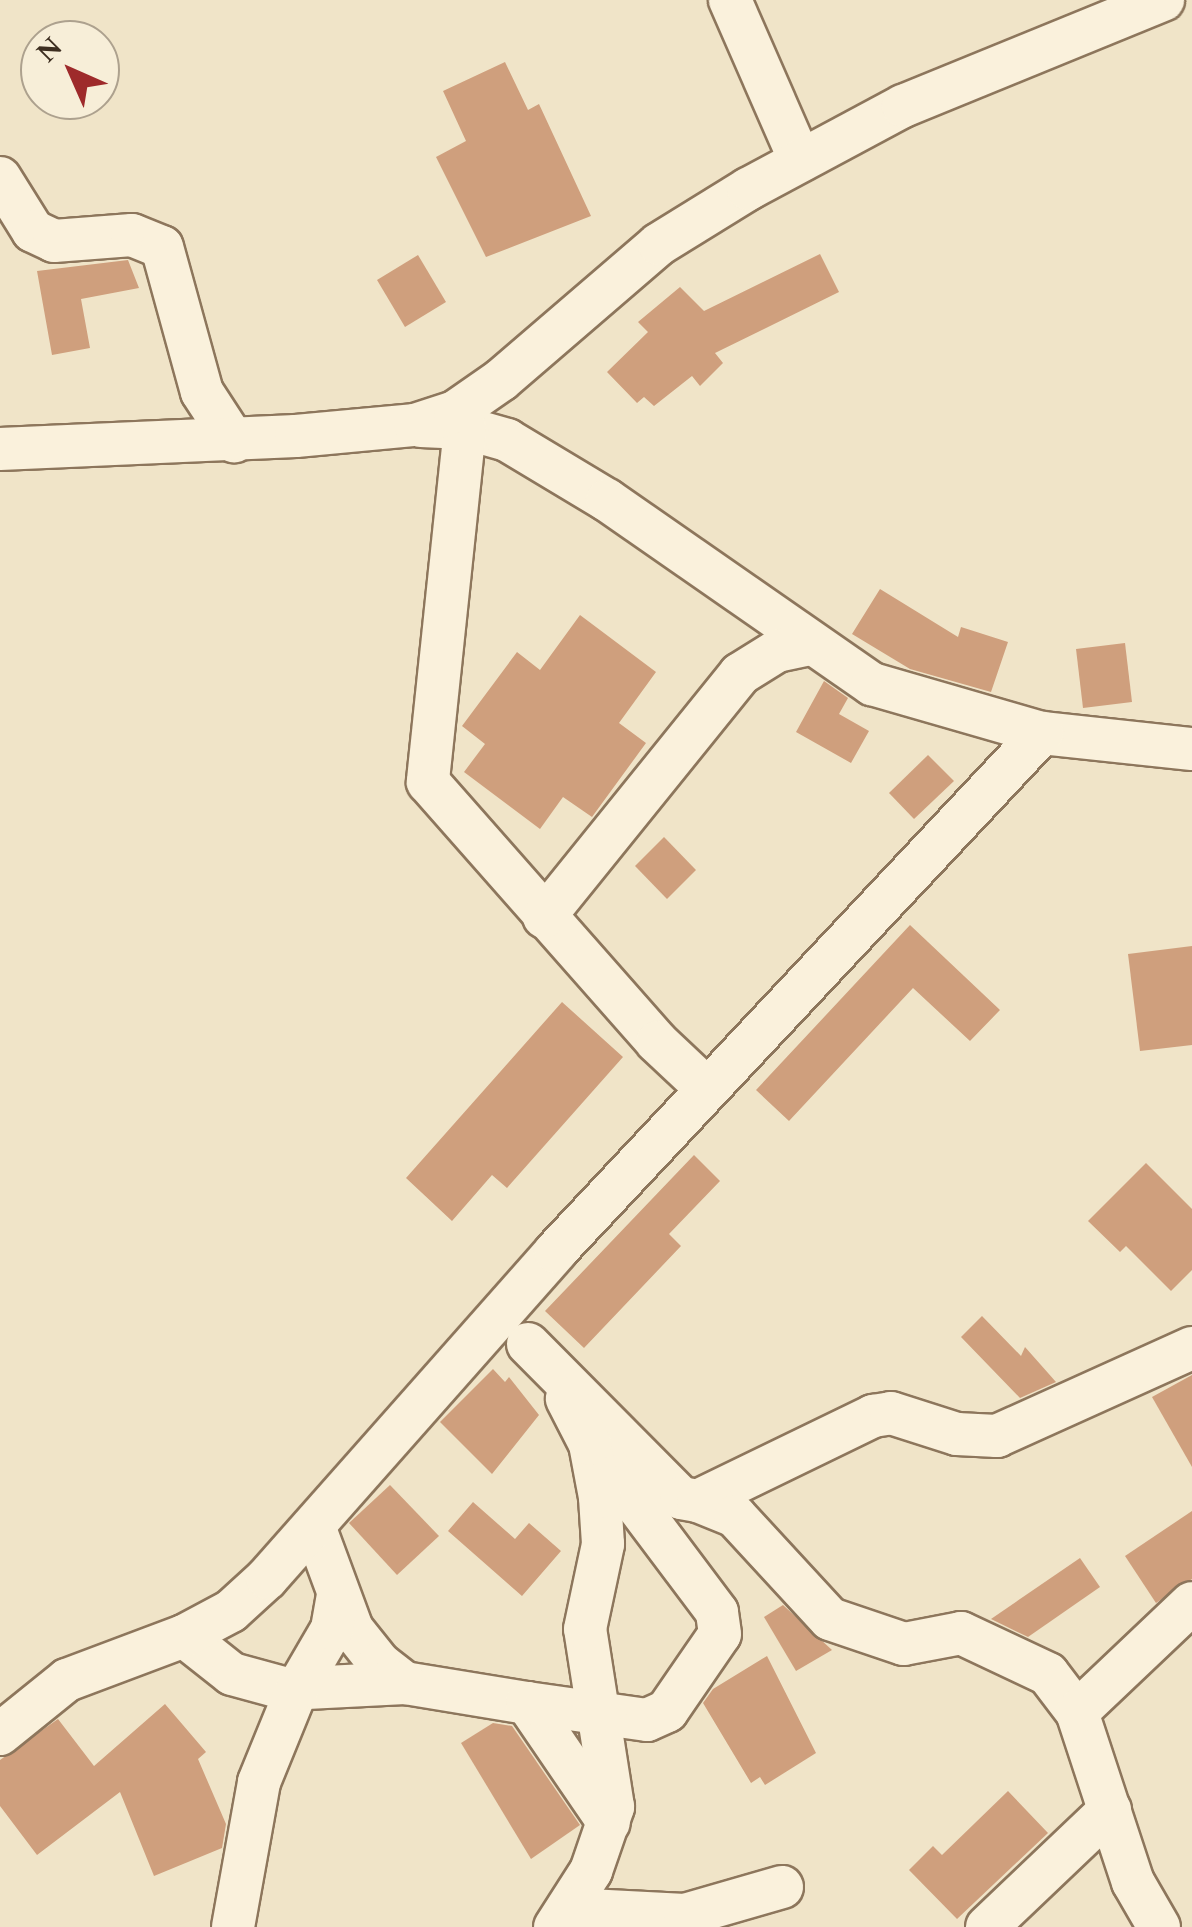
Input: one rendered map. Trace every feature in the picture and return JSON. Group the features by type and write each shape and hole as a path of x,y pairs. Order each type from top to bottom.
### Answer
{"street":[{"path":"730,0 800,160"},
{"path":"415,426 454,412 502,380 659,244 800,160 903,106 1163,0"},
{"path":"0,178 33,231 54,241 132,235 162,247 202,392 234,441"},
{"path":"0,450 234,441 415,426 464,428 508,440 585,485 872,684 1042,733 1192,749"},
{"path":"464,428 428,782 544,917 706,1088"},
{"path":"544,917 740,674 777,651 811,644"},
{"path":"0,1734 67,1680 184,1636 232,1611 314,1526 706,1088 1042,733"},
{"path":"184,1636 232,1674 296,1688 405,1684 599,1716 647,1720 667,1711 720,1634 717,1612 590,1444 576,1410 528,1344 514,1300"},
{"path":"528,1344 681,1498 735,1516 830,1620 904,1644 961,1633 1048,1674 1077,1712 1133,1882 1159,1927"},
{"path":"698,1501 873,1416 890,1413 957,1434 997,1436 1192,1348"},
{"path":"590,1444 603,1544 585,1629 612,1784 609,1824 565,1921 686,1915 782,1887"},
{"path":"314,1526 338,1596 379,1664 405,1684"},
{"path":"233,1927 259,1782 296,1688 321,1653 338,1596"},
{"path":"1077,1712 1192,1603"},
{"path":"527,1703 609,1824"},
{"path":"987,1927 1110,1810"}],"building":[{"path":"505,62 528,110 539,104 591,216 486,257 436,157 466,141 443,91"},
{"path":"820,254 839,292 715,353 723,363 700,386 692,376 654,406 644,397 637,403 607,372 648,332 638,322 680,287 704,311"},
{"path":"418,255 446,302 405,327 377,280"},
{"path":"128,260 139,288 81,299 90,348 52,355 37,271"},
{"path":"880,589 958,637 961,627 1008,642 991,692 910,669 852,634"},
{"path":"580,615 656,672 619,723 646,743 592,817 563,797 540,829 464,772 485,744 462,726 517,652 540,670"},
{"path":"1125,643 1132,702 1083,708 1076,649"},
{"path":"824,681 848,698 839,714 869,731 851,763 796,732"},
{"path":"928,755 954,781 914,819 889,793"},
{"path":"664,837 696,870 667,899 635,866"},
{"path":"910,925 1000,1010 970,1041 913,988 789,1121 756,1090"},
{"path":"1192,946 1192,1045 1140,1051 1128,954"},
{"path":"562,1002 623,1057 507,1188 492,1175 452,1221 406,1178"},
{"path":"694,1155 720,1181 669,1234 681,1246 584,1348 545,1311"},
{"path":"1146,1163 1192,1209 1192,1270 1171,1291 1126,1246 1120,1252 1088,1221"},
{"path":"982,1316 1021,1356 1025,1347 1056,1382 1020,1398 961,1337"},
{"path":"493,1369 505,1382 509,1377 539,1415 492,1474 440,1422"},
{"path":"1192,1375 1192,1467 1152,1397"},
{"path":"390,1485 439,1536 397,1575 349,1523"},
{"path":"473,1502 515,1539 529,1523 561,1551 522,1596 448,1531"},
{"path":"1192,1511 1192,1579 1156,1603 1125,1556"},
{"path":"1080,1558 1100,1587 1028,1637 991,1619"},
{"path":"783,1605 832,1650 796,1671 764,1617"},
{"path":"767,1656 816,1753 765,1785 760,1777 751,1783 703,1703 713,1689"},
{"path":"165,1704 206,1752 198,1759 226,1824 222,1848 154,1876 120,1792 37,1855 0,1806 0,1760 58,1719 94,1766"},
{"path":"493,1723 512,1726 580,1825 531,1859 461,1743"},
{"path":"1008,1791 1048,1833 957,1919 909,1870 933,1846 942,1855"}]}
